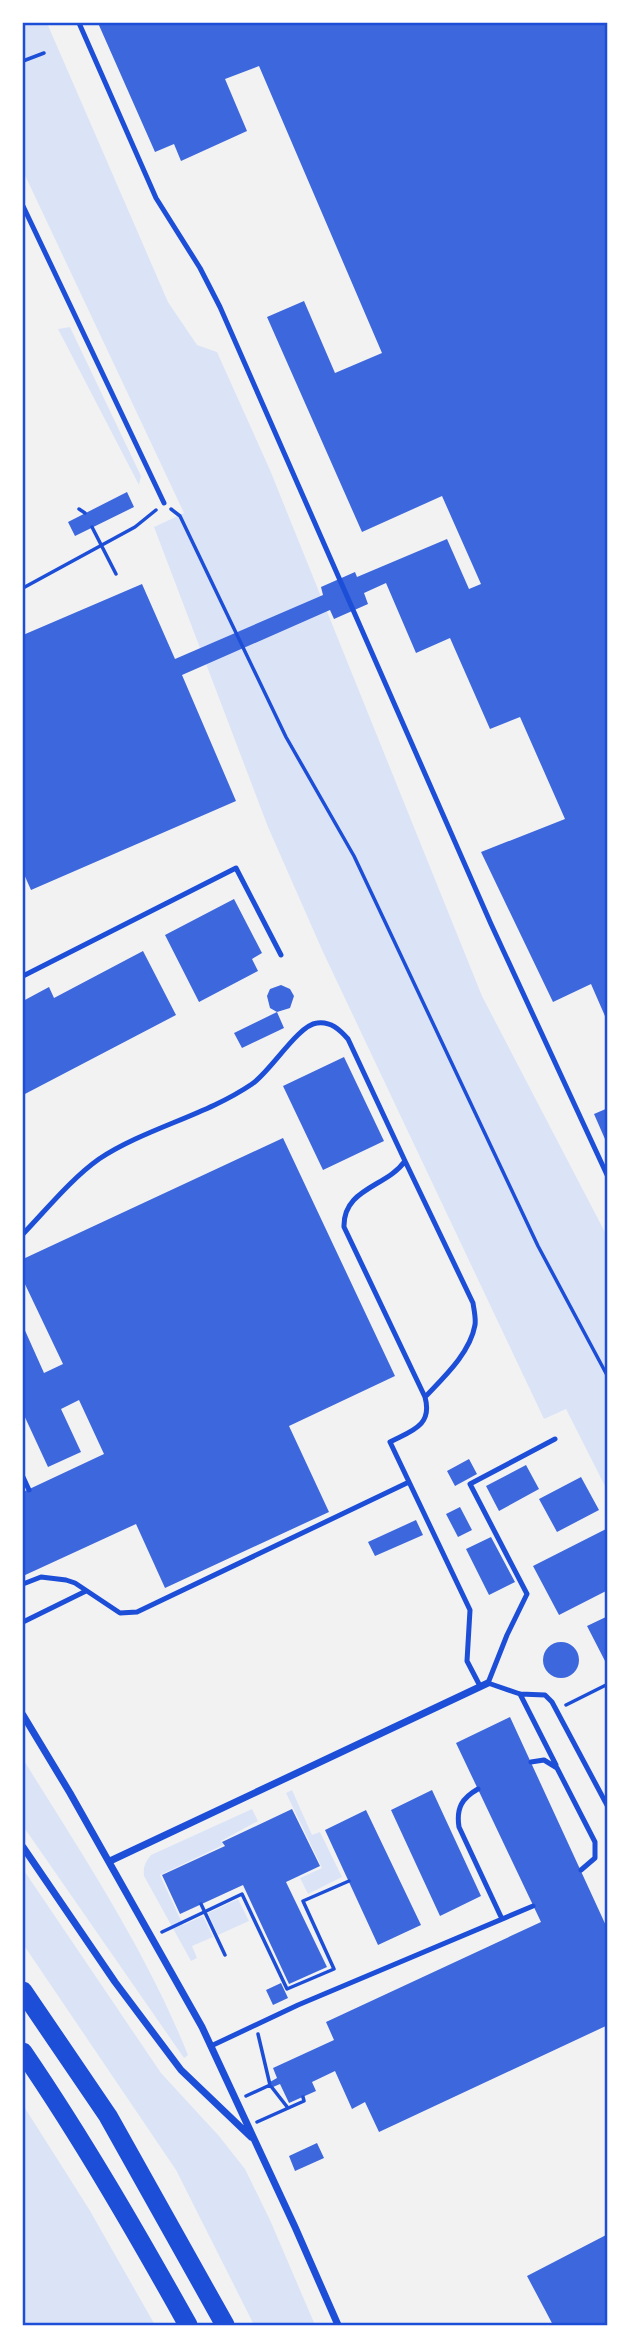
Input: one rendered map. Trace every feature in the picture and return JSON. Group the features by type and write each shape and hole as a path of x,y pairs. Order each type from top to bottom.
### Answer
{"highway":[{"path":"23,1991 108,2116 225,2325"},
{"path":"23,2052 80,2138 188,2325"}],"street":[{"path":"110,1861 484,1685"},
{"path":"23,1715 110,1861 211,2046 338,2325"},
{"path":"23,1847 115,1982 180,2070 254,2139"}],"lane":[{"path":"79,23 156,198 200,268 220,307 491,924 608,1177"},
{"path":"23,206 164,503"},
{"path":"23,976 236,868 281,955"},
{"path":"23,1234 98,1160 244,1089 269,1070 297,1034 316,1023 330,1023 348,1039 472,1303 476,1322 471,1338 452,1370 425,1397"},
{"path":"405,1161 401,1168 356,1197 348,1205 344,1216 344,1227 428,1408 426,1418 419,1428 390,1441 470,1610 467,1661 484,1685 520,1694 545,1695 558,1709 608,1807"},
{"path":"484,1685 527,1594 470,1484 555,1439"},
{"path":"23,1477 29,1490"},
{"path":"23,1584 41,1577 53,1577 75,1583 120,1613 137,1612 409,1482"},
{"path":"23,1622 86,1591"},
{"path":"520,1694 595,1842 595,1858 581,1870"},
{"path":"531,1762 544,1760 557,1768"},
{"path":"478,1789 462,1800 457,1817 459,1827 502,1919"},
{"path":"211,2046 298,2005 533,1906"}],"path":[{"path":"23,61 44,52"},
{"path":"79,509 85,513"},
{"path":"180,516 286,737 354,856 538,1247 608,1377"},
{"path":"92,527 116,574"},
{"path":"23,588 135,527"},
{"path":"558,1709 608,1684"},
{"path":"172,1926 242,1894 287,1989 334,1969 303,1901 349,1881"},
{"path":"201,1904 225,1955"},
{"path":"256,2025 270,2085 288,2108"},
{"path":"256,2091 270,2085"},
{"path":"268,2117 304,2101 303,2097"}],"shaded area":[{"path":"23,23 47,23 168,302 197,345 217,352 270,470 482,996 608,1238 608,1492 566,1409 544,1419 323,952 268,827 154,527 184,513 23,171"},
{"path":"70,327 141,476 139,485 58,329"},
{"path":"23,1759 133,1940 188,2055 184,2058 23,1826"},
{"path":"292,1790 312,1835 320,1832 342,1877 308,1894 300,1878 322,1868 286,1793"},
{"path":"252,1809 258,1821 221,1841 223,1845 160,1875 183,1925 203,1916 213,1937 192,1946 197,1958 191,1961 144,1876 147,1860 151,1855"},
{"path":"23,1869 161,2073 219,2136 245,2169 315,2325 254,2325 176,2170 23,1944"},
{"path":"238,1899 249,1921 218,1935 208,1913"},
{"path":"23,2105 89,2209 155,2325 23,2325"}],"building":[{"path":"98,23 608,23 608,1023 591,984 553,1002 481,852 565,819 520,717 490,729 450,638 416,653 386,583 364,593 368,604 334,619 330,610 182,675 236,801 31,890 23,872 23,635 142,584 175,659 323,595 321,587 355,572 357,577 447,539 469,589 481,584 442,496 362,532 267,317 304,301 335,373 382,353 259,66 225,79 247,131 181,161 174,144 155,152"},
{"path":"127,492 134,507 75,536 68,522"},
{"path":"234,899 262,953 252,959 258,971 199,1002 165,935"},
{"path":"143,951 176,1015 23,1095 23,1001 49,987 54,998"},
{"path":"281,985 290,989 294,996 290,1008 277,1012 270,1008 267,996 270,989"},
{"path":"277,1012 284,1028 242,1048 234,1033"},
{"path":"344,1057 384,1141 323,1170 283,1086"},
{"path":"608,1108 608,1146 594,1114"},
{"path":"283,1138 395,1376 289,1426 329,1512 165,1588 136,1524 23,1576 23,1492 104,1454 79,1400 61,1409 81,1452 48,1467 23,1413 23,1326 44,1373 63,1364 23,1280 23,1259"},
{"path":"469,1459 477,1474 455,1486 447,1471"},
{"path":"526,1465 539,1489 499,1511 486,1486"},
{"path":"581,1477 599,1510 557,1532 539,1499"},
{"path":"460,1507 472,1530 458,1537 446,1514"},
{"path":"416,1520 423,1535 375,1556 368,1542"},
{"path":"608,1528 608,1590 559,1615 533,1566"},
{"path":"491,1537 515,1582 489,1595 466,1549"},
{"path":"608,1616 608,1659 605,1661 587,1626"},
{"path":"561,1642 574,1647 579,1660 574,1673 561,1678 548,1673 543,1660 548,1647"},
{"path":"510,1717 608,1930 608,2025 379,2132 365,2102 352,2109 335,2071 312,2082 316,2091 289,2103 280,2084 273,2087 270,2082 277,2078 273,2068 334,2040 326,2022 541,1922 456,1743"},
{"path":"432,1790 481,1896 440,1916 391,1810"},
{"path":"292,1809 320,1866 286,1882 327,1967 289,1984 243,1885 180,1914 162,1875 225,1846 222,1842"},
{"path":"366,1810 421,1925 378,1945 325,1830"},
{"path":"281,1983 288,1998 273,2005 266,1990"},
{"path":"317,2143 324,2158 295,2171 289,2156"},
{"path":"608,2234 608,2325 553,2325 527,2276"}]}
